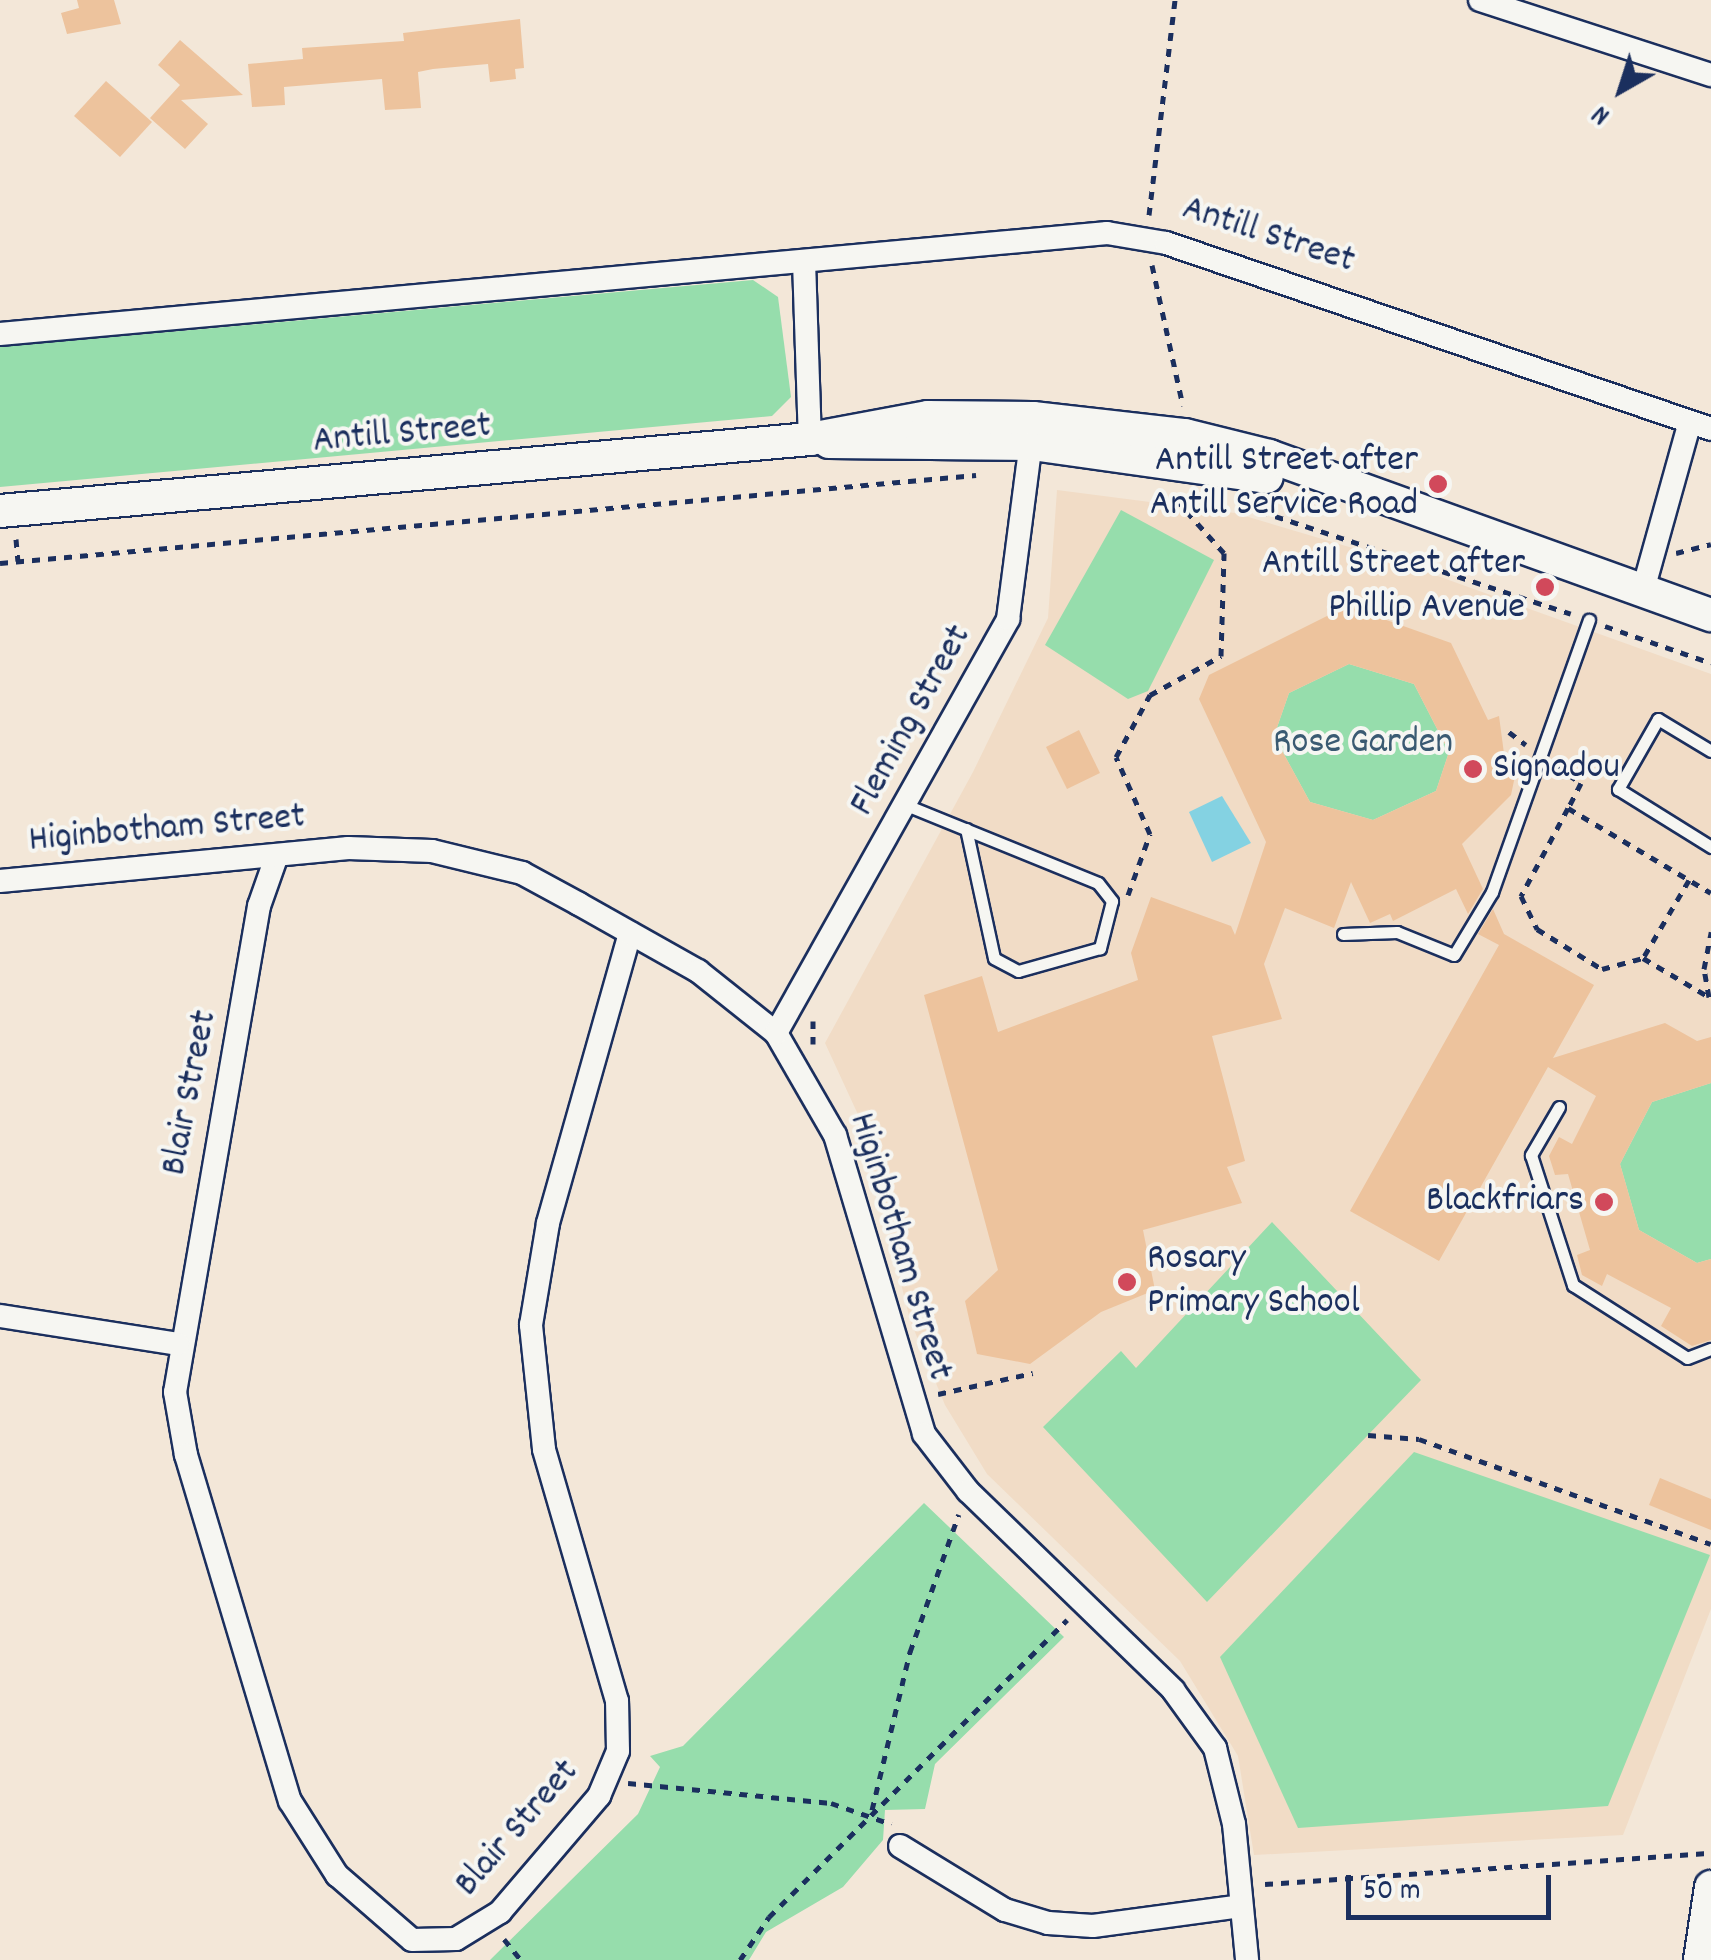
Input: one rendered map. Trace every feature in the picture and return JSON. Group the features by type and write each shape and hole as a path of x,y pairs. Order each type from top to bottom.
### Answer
{"main road":[{"name":"Antill Street","path":"0,511 810,439 928,417 1032,431 1336,487"},
{"name":"Antill Street","path":"1032,431 1185,434 1269,456 1336,487 1711,616"},
{"path":"1700,1960 1711,1887"}],"street":[{"path":"1480,0 1711,75"},
{"name":"Antill Street","path":"0,334 1107,233 1146,239 1700,426 1642,590"},
{"path":"804,260 810,439"},
{"name":"Fleming Street","path":"776,1033 1008,620 1032,431"},
{"name":"Higinbotham Street","path":"0,881 277,855 432,851 522,874 698,971 776,1033 835,1135 924,1434 968,1491 1173,1690 1215,1748 1234,1824 1247,1960"},
{"name":"Blair Street","path":"277,855 259,906 178,1344 175,1392 186,1456 290,1801 337,1875 392,1930 412,1940 456,1939 500,1912 611,1778 622,1729 544,1449 531,1325 548,1222 630,933"},
{"path":"0,1316 178,1344"},
{"path":"900,1846 1005,1910 1048,1923 1093,1926 1241,1906"}],"lane":[{"path":"1342,934 1397,932 1454,954 1492,892 1590,620"},
{"path":"1711,751 1658,719 1618,789 1711,848"},
{"path":"906,804 966,829 1098,884 1112,901 1111,928 1100,948 1018,972 994,958 966,829"},
{"path":"1558,1107 1531,1155 1573,1285 1687,1358 1711,1349"}],"path":[{"path":"1175,0 1146,239 1184,414"},
{"path":"1111,928 1150,834 1116,757 1150,694 1221,656 1224,553 1170,493 1180,460"},
{"path":"0,563 981,475"},
{"path":"1334,530 1711,663"},
{"path":"1655,547 1682,554 1711,544"},
{"path":"1509,732 1581,783 1521,896 1537,929 1602,969 1643,958 1689,880"},
{"path":"1568,808 1711,894"},
{"path":"1643,958 1710,998 1711,932"},
{"path":"815,1055 816,1010"},
{"path":"929,1396 1033,1373"},
{"path":"1368,1435 1419,1438 1711,1544"},
{"path":"872,1813 910,1652 968,1491"},
{"path":"740,1960 769,1917 1082,1605"},
{"path":"611,1778 872,1813"},
{"path":"1254,1885 1711,1852"}],"shaded area":[{"path":"1057,490 1235,513 1393,560 1711,674 1711,1609 1623,1835 1254,1855 1238,1756 1180,1661 987,1474 945,1405 910,1320 861,1121 825,1043 973,772 1048,618"}],"green space":[{"path":"753,280 778,297 791,397 772,416 0,487 0,347"},
{"path":"1121,510 1214,560 1148,691 1128,699 1045,645"},
{"name":"Rose Garden","path":"1349,664 1414,684 1449,752 1436,791 1373,820 1310,802 1274,736 1289,693"},
{"path":"1711,1083 1711,1259 1697,1263 1639,1230 1620,1164 1652,1102"},
{"path":"1272,1222 1421,1380 1207,1602 1043,1427 1121,1351 1136,1368"},
{"path":"1414,1452 1710,1555 1608,1806 1298,1828 1220,1657"},
{"path":"924,1503 1064,1637 935,1764 925,1809 885,1810 883,1840 843,1887 766,1932 749,1960 490,1960 638,1814 660,1767 650,1756 683,1746"}],"water":[{"path":"1222,796 1251,843 1212,862 1189,812"}],"building":[{"path":"77,0 114,0 121,24 67,34 61,13 79,8"},
{"path":"520,19 524,68 515,69 516,79 490,82 488,64 418,72 421,108 385,110 382,79 284,87 285,105 252,107 248,64 303,59 302,48 404,41 403,33"},
{"path":"180,40 243,95 181,100 208,124 185,149 150,118 180,85 158,65"},
{"path":"106,81 152,122 120,157 74,116"},
{"path":"1347,606 1451,643 1488,720 1499,716 1507,776 1515,776 1511,795 1462,844 1483,889 1468,914 1456,889 1393,921 1390,914 1370,923 1351,882 1334,928 1285,908 1264,964 1282,1019 1212,1036 1245,1161 1227,1167 1242,1203 1143,1230 1155,1290 1101,1312 1030,1364 977,1354 965,1301 998,1270 924,995 982,976 998,1032 1138,980 1131,953 1151,897 1231,926 1235,935 1266,842 1199,699 1209,675","holes":["1349,664 1414,684 1449,752 1436,791 1373,820 1310,802 1274,736 1289,693"]},
{"path":"1079,730 1100,773 1067,789 1046,747"},
{"path":"1493,909 1504,934 1594,985 1553,1058 1665,1023 1697,1041 1711,1037 1711,1083 1652,1102 1620,1164 1639,1230 1697,1263 1711,1259 1711,1340 1692,1346 1661,1326 1671,1308 1607,1274 1602,1286 1582,1275 1577,1255 1590,1250 1568,1174 1555,1175 1549,1156 1559,1137 1572,1144 1596,1096 1548,1067 1439,1261 1350,1211 1499,945 1478,934"},
{"path":"1660,1478 1711,1499 1711,1530 1649,1505"}],"place":[{"name":"Antill Street after Antill Service Road","path":"1438,484"},
{"name":"Antill Street after Phillip Avenue","path":"1545,587"},
{"name":"Signadou","path":"1473,769"},
{"name":"Blackfriars","path":"1604,1202"},
{"name":"Rosary Primary School","path":"1127,1282"}]}
